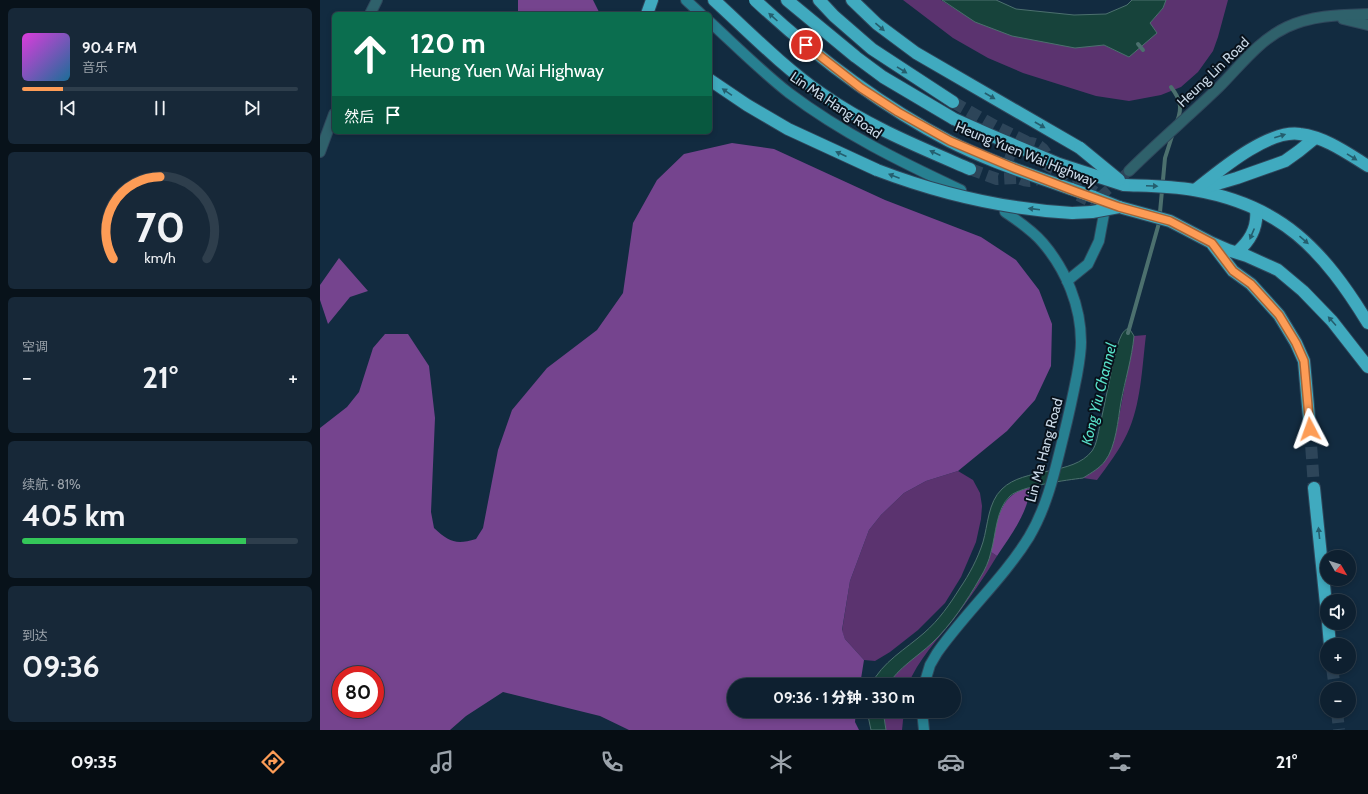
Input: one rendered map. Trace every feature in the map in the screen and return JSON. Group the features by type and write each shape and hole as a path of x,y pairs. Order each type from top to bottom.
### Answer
{"highway":[{"path":"648,12 652,0"},
{"path":"714,0 769,50 821,93 881,129 970,169"},
{"name":"Heung Yuen Wai Highway","path":"755,0 801,41 861,88 950,141 1014,168 1119,207 1170,221 1212,243 1278,270 1298,287 1332,321 1368,367"},
{"name":"Heung Yuen Wai Highway","path":"787,0 811,21 883,77 947,115 990,135 1059,164 1124,185 1180,188 1238,201 1290,228 1322,258 1336,275 1368,323"},
{"path":"819,0 834,16 872,49 953,102"},
{"path":"852,0 877,24 916,53 1080,148 1124,185"},
{"path":"712,81 747,105 788,129 877,170 927,188 957,196 998,204 1072,213 1092,212 1119,207"},
{"path":"1194,190 1232,162 1266,141 1291,133 1315,138 1336,147 1368,166"},
{"path":"1194,190 1237,178 1285,161 1315,138"},
{"path":"1237,252 1249,240 1254,231 1257,217 1256,210"},
{"path":"1212,243 1233,271 1251,284 1279,315 1296,343 1304,361 1310,429"},
{"path":"1314,488 1325,594"}],"street":[{"path":"371,12 376,0"},
{"path":"686,0 699,12"},
{"name":"Heung Lin Road","path":"1129,171 1219,87 1259,46 1277,32 1299,22 1316,17 1368,14"},
{"name":"Heung Lin Road","path":"1330,15 1368,25"},
{"name":"Lin Ma Hang Road","path":"712,24 762,70 813,110 868,144 961,190"},
{"path":"320,152 332,119"},
{"name":"Lin Ma Hang Road","path":"926,678 930,665 937,653 1021,548 1036,523 1049,495 1073,395 1080,354 1081,342 1079,317 1076,304 1067,281 1056,261 1042,243 1028,229 1005,212"},
{"path":"1067,281 1088,264 1099,241 1104,214"},
{"path":"923,718 924,730"}],"shaded area":[{"path":"518,0 593,0 599,12 518,12"},
{"path":"903,0 941,0 974,21 1077,47 1104,45 1129,57 1150,23 1163,8 1165,0 1228,0 1213,51 1198,72 1181,87 1161,95 1129,101 1096,96 1023,73 988,58 953,38"},
{"path":"942,0 996,0 1016,9 1074,15 1106,14 1127,5 1132,0 1166,0 1163,8 1150,23 1157,33 1129,57 1104,45 1075,48 1012,36 975,22"},
{"path":"732,143 774,149 885,200 981,237 1016,260 1039,290 1052,324 1051,366 1035,400 1007,431 958,471 926,481 904,493 881,515 869,530 850,581 842,630 845,639 864,660 861,678 727,678 727,718 855,718 855,722 859,730 629,730 600,716 503,692 466,716 450,730 320,730 320,428 347,407 359,392 373,348 385,334 408,334 429,366 435,418 431,512 434,528 453,541 463,542 476,539 483,528 498,450 512,410 547,368 597,330 623,293 633,223 657,180 684,154"},
{"path":"339,258 368,291 350,297 328,324 320,300 320,285"},
{"path":"1129,328 1134,336 1132,352 1114,441 1109,455 1103,464 1083,478 1034,486 1016,492 1010,496 1005,501 999,515 987,565 964,604 939,636 902,668 893,678 875,678 881,669 929,628 952,600 967,578 983,542 991,507 997,494 1011,482 1023,477 1073,464 1084,459 1092,451 1097,438 1118,343 1126,330"},
{"path":"1146,335 1142,373 1132,423 1117,452 1097,480 1083,478 1091,473 1113,444 1134,336"},
{"path":"958,471 973,480 980,493 982,506 976,542 961,577 945,603 918,630 890,652 875,661 864,660 845,639 842,631 850,581 869,530 881,515 904,493 926,481"},
{"path":"1030,488 1029,497 1022,515 997,556 991,552 1000,512 1011,496 1019,491"},
{"path":"991,552 997,556 960,611 922,659 911,678 893,678 942,632 959,612 974,589"},
{"path":"868,718 884,718 886,730 871,730"},
{"path":"884,718 903,718 902,730 886,730"}],"waterway":[{"name":"Kong Yiu Channel","path":"1138,44 1143,50"},
{"name":"Kong Yiu Channel","path":"1171,87 1177,95 1180,103 1180,111 1177,121"},
{"name":"Kong Yiu Channel","path":"1128,333 1159,223 1165,158 1173,133"}],"tunnel":[{"path":"953,102 1027,142"},
{"path":"1033,142 1040,145 1046,151 1049,162 1048,170 1040,179 1033,182 1025,182 1018,179 1010,170 1009,158 1012,151 1021,143 1033,142"},
{"path":"1050,161 1055,167 1069,177 1096,191 1103,199"},
{"path":"970,169 997,179 1016,178"},
{"path":"1101,196 1129,171"},
{"path":"1078,196 1090,202 1104,214"},
{"path":"1310,429 1314,488"},
{"path":"1333,674 1334,682"},
{"path":"1338,718 1339,730"}],"route":[{"path":"806,45 861,88 898,112 950,141 976,153 1077,192 1119,207 1170,221 1212,243 1233,271 1251,284 1279,315 1289,329 1304,361 1310,429"}]}
